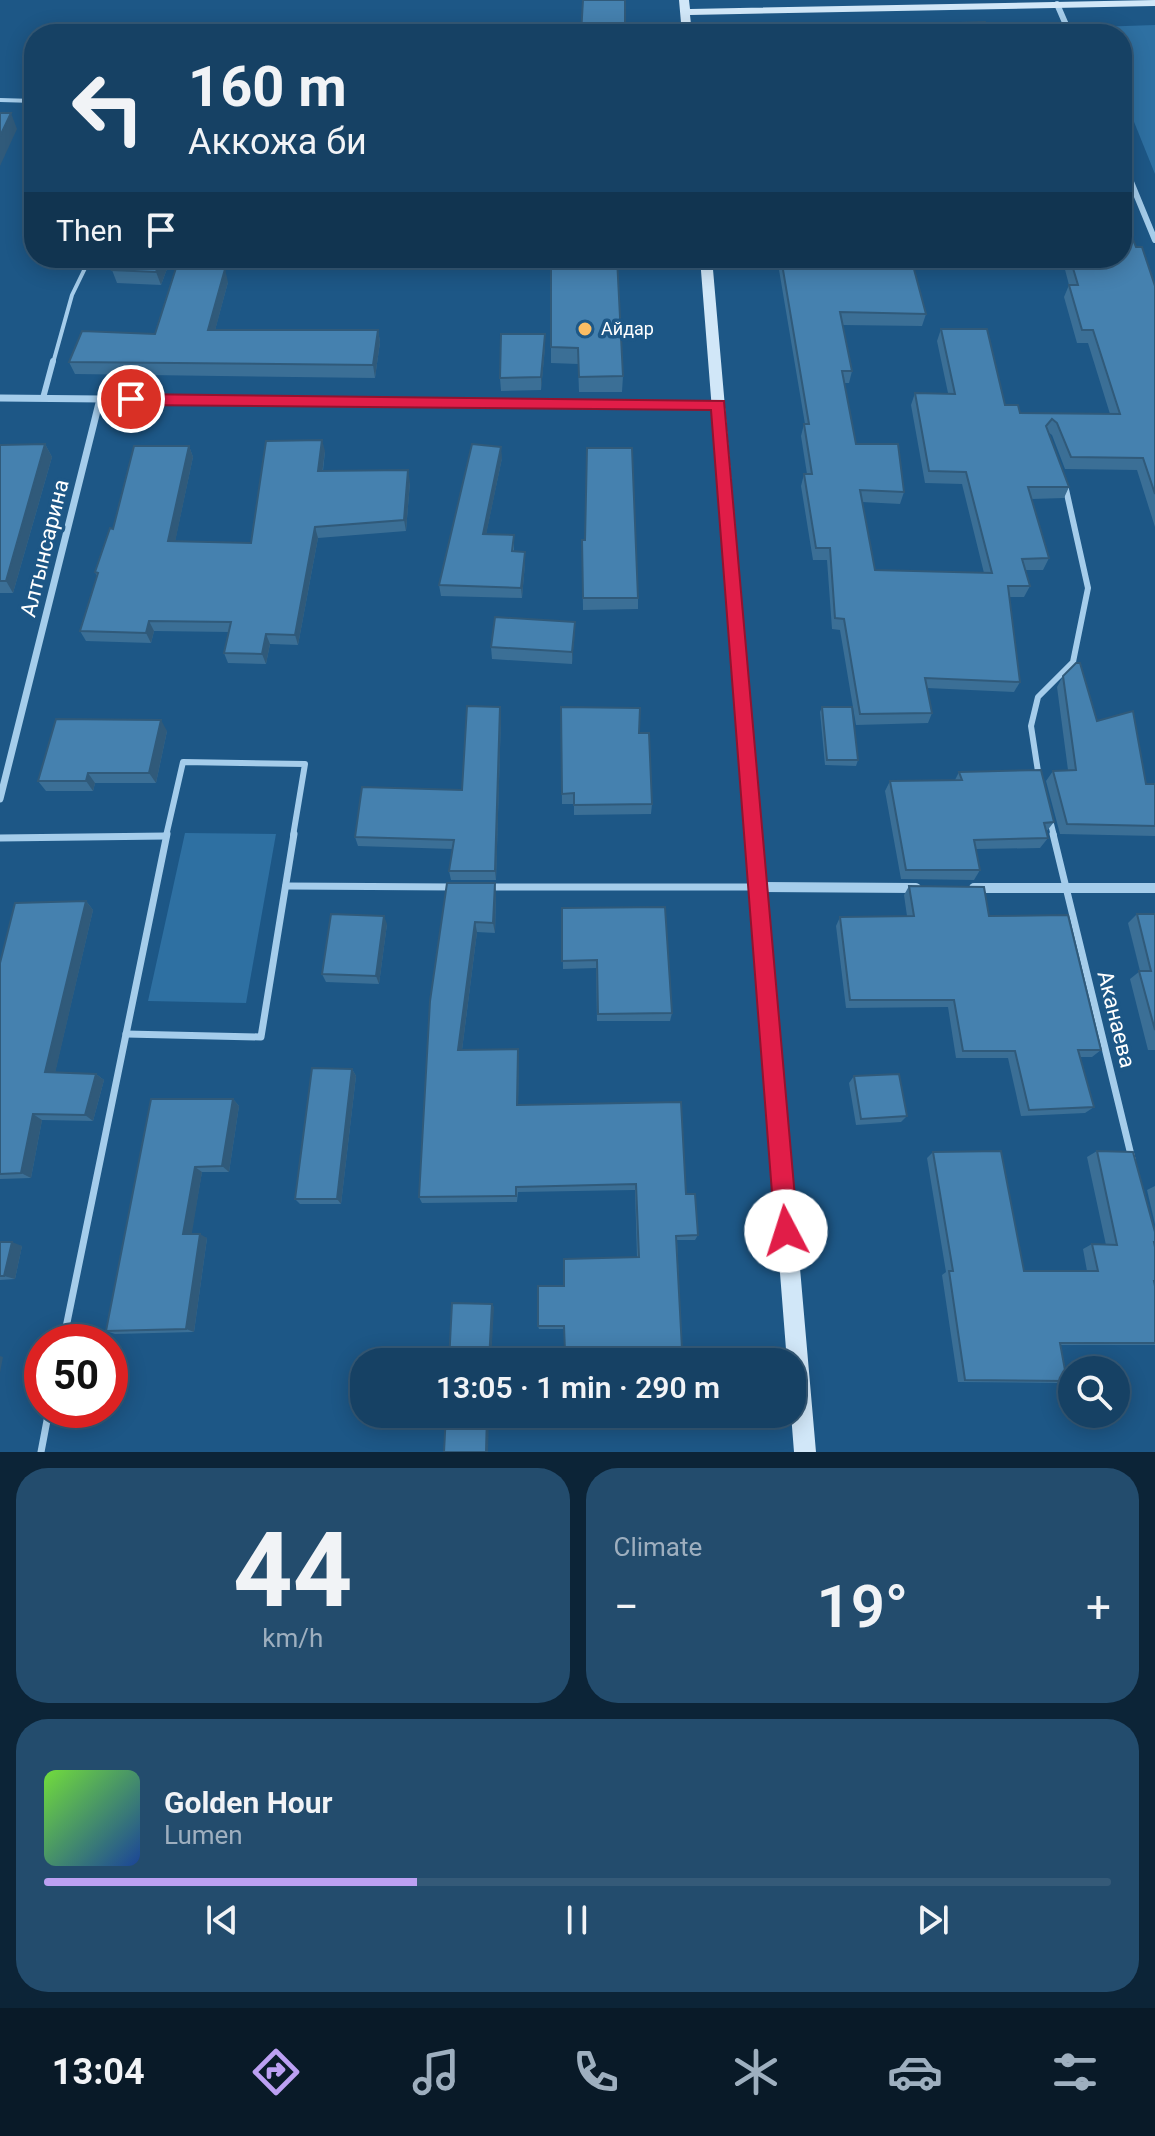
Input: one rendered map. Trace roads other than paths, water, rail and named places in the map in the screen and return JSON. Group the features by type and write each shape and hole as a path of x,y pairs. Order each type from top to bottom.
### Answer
{"main road":[{"path":"684,0 686,24"},
{"path":"685,12 1155,3"},
{"path":"707,268 805,1452"}],"street":[{"path":"1057,4 1066,24"},
{"path":"1132,184 1155,240"},
{"path":"0,398 718,405"},
{"name":"Алтынсарина","path":"0,799 100,399"},
{"path":"757,887 927,888"},
{"path":"958,888 1155,888"}],"lane":[{"path":"0,100 24,101"},
{"path":"43,398 72,295 85,268"},
{"path":"1041,786 1031,726 1038,697 1073,662 1088,588 1071,501 1061,475"},
{"path":"67,1324 166,836 183,762 305,764 261,1037 126,1034"},
{"name":"Аканаева","path":"1049,815 1137,1176"},
{"path":"0,838 166,836"},
{"path":"286,886 459,887"},
{"path":"474,887 757,887"},
{"path":"41,1452 46,1428"}],"place":[{"name":"Айдар","path":"585,329"}]}
